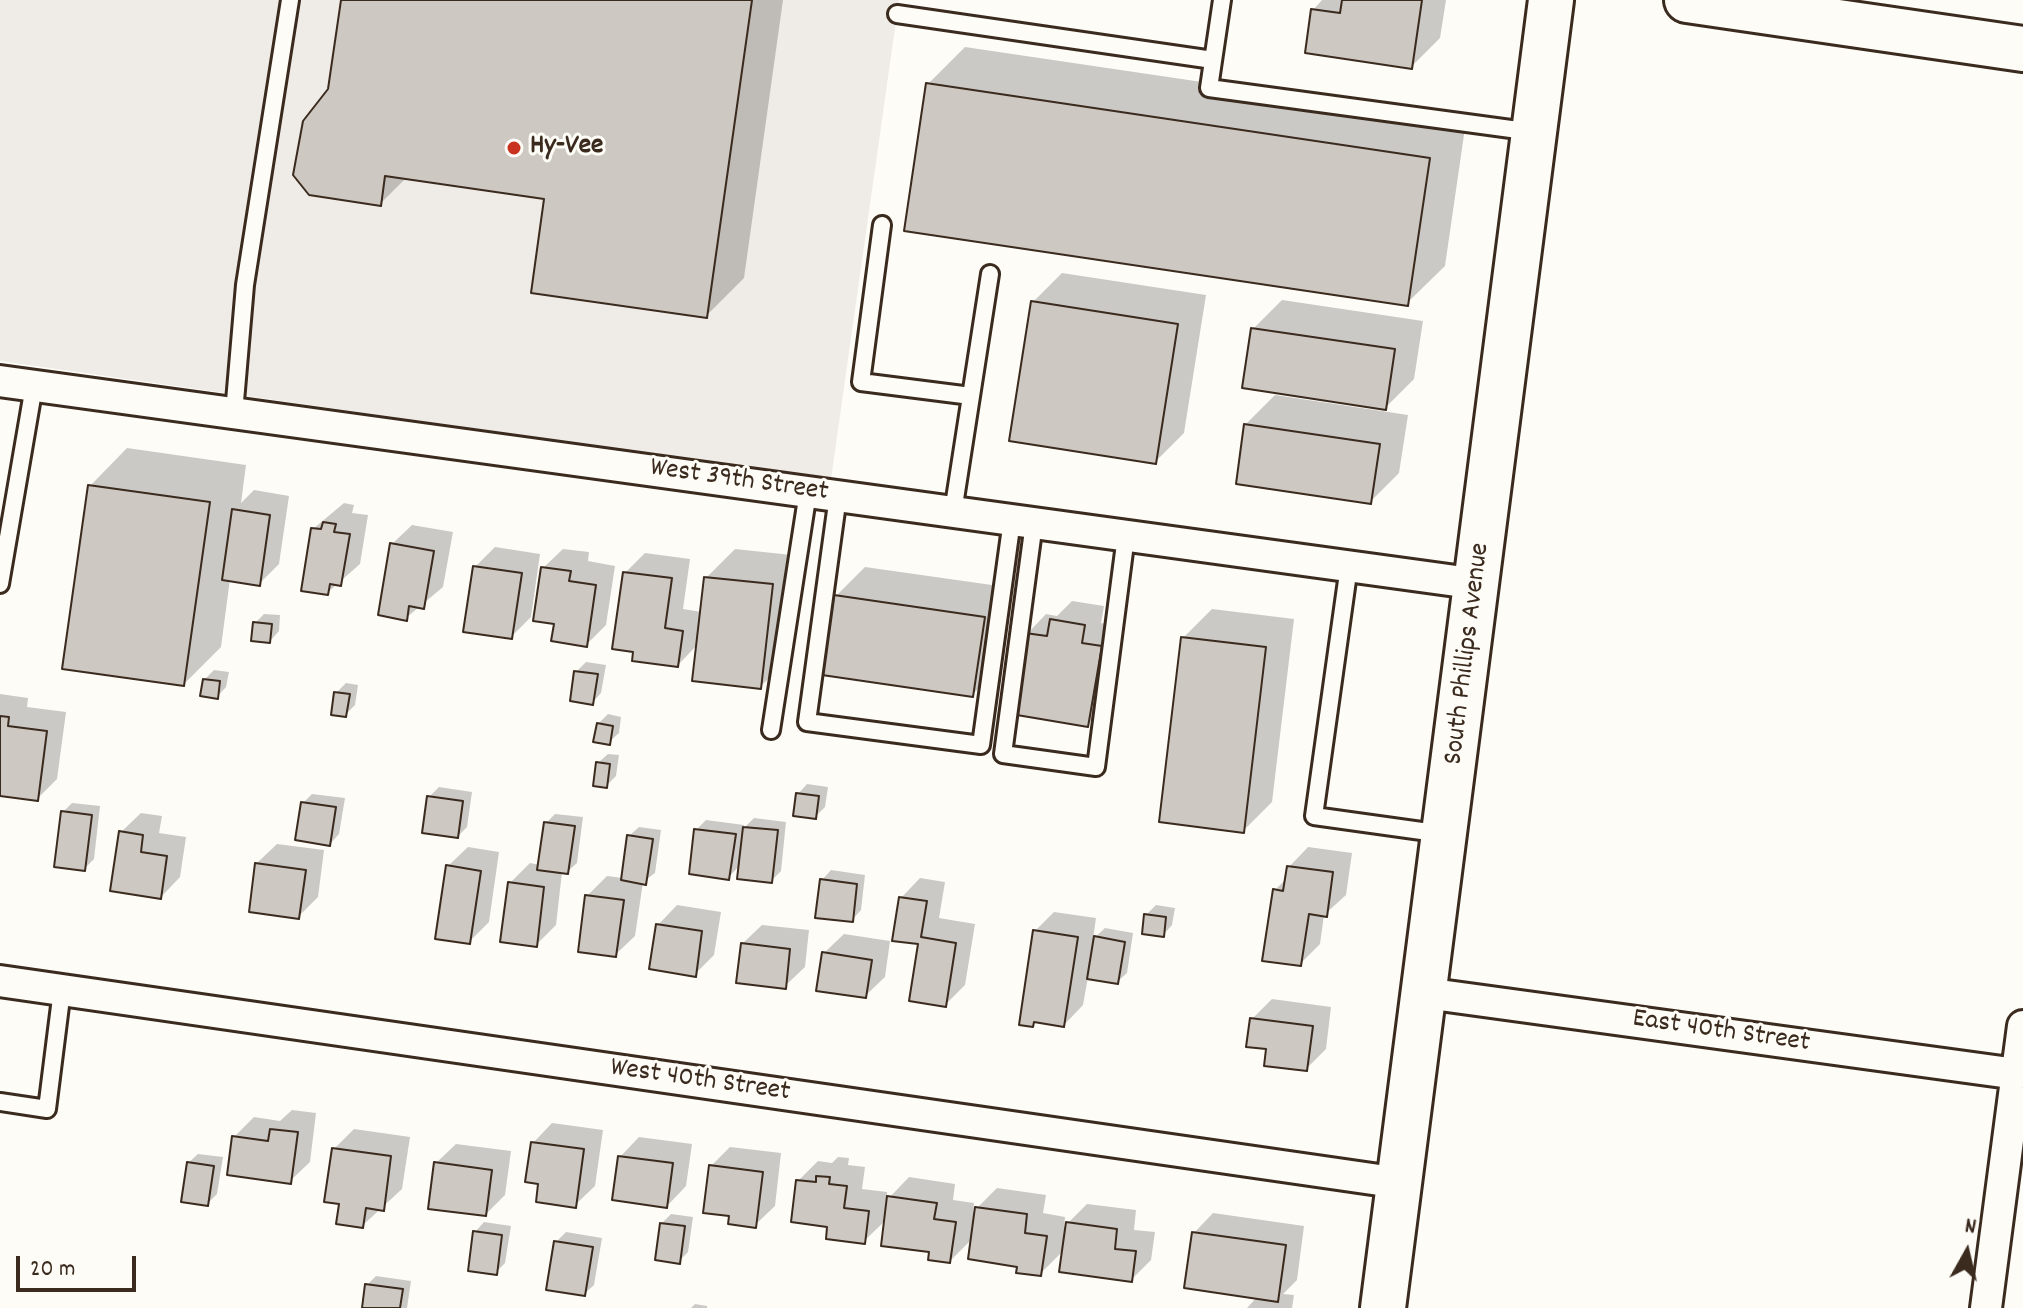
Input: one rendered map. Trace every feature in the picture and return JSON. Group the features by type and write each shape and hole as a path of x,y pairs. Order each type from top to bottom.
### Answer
{"street":[{"name":"South Phillips Avenue","path":"1383,1308 1551,0"},
{"path":"1687,0 2023,49"},
{"name":"West 39th Street","path":"0,381 1478,584"},
{"name":"West 40th Street","path":"0,981 1400,1183"},
{"name":"East 40th Street","path":"1425,993 2017,1074"},
{"path":"1986,1308 2011,1214 2017,1074 2023,1026"}],"lane":[{"path":"234,413 245,285 290,0"},
{"path":"1222,0 1209,88 1535,132"},
{"path":"897,14 1213,60"},
{"path":"882,225 861,382 971,396"},
{"path":"953,512 990,274"},
{"path":"0,584 34,386"},
{"path":"823,494 807,722 981,745 1023,521"},
{"path":"771,730 823,494"},
{"path":"1023,521 1003,754 1018,757 1096,767 1126,536"},
{"path":"1349,566 1314,816 1446,834"},
{"path":"0,1102 47,1109 62,990"}],"shaded area":[{"path":"0,0 899,0 831,479 0,361"}],"building":[{"name":"Hy-Vee","path":"341,0 752,0 707,318 531,293 544,199 385,176 381,206 309,195 293,175 303,121 328,89"},
{"path":"1342,0 1422,0 1412,69 1305,53 1311,9 1340,13"},
{"path":"926,83 1430,158 1408,306 904,231"},
{"path":"1031,301 1178,324 1156,464 1009,441"},
{"path":"1251,328 1395,349 1386,410 1242,388"},
{"path":"1244,424 1380,444 1371,504 1236,484"},
{"path":"88,485 210,502 184,686 62,669"},
{"path":"232,509 270,515 260,586 222,580"},
{"path":"323,522 336,524 334,532 350,534 341,586 330,584 328,595 301,591 311,528 321,529"},
{"path":"390,543 434,551 424,609 409,606 407,621 378,615"},
{"path":"473,566 522,573 512,639 463,632"},
{"path":"541,567 571,571 569,581 596,585 587,647 551,641 554,624 533,621"},
{"path":"623,572 672,578 665,628 683,631 678,667 632,661 633,652 612,649"},
{"path":"704,577 773,584 761,689 692,681"},
{"path":"834,595 985,617 973,697 822,675"},
{"path":"1050,619 1085,625 1082,643 1102,646 1088,727 1011,714 1025,633 1047,636"},
{"path":"253,622 272,624 270,643 251,641"},
{"path":"1181,637 1266,647 1244,833 1159,822"},
{"path":"574,671 598,674 593,705 570,701"},
{"path":"203,679 220,681 218,699 200,696"},
{"path":"334,692 350,694 346,717 331,715"},
{"path":"0,716 9,717 8,726 47,731 38,801 0,796"},
{"path":"597,723 613,726 610,745 593,742"},
{"path":"596,762 610,764 607,788 593,786"},
{"path":"796,793 819,796 816,819 793,816"},
{"path":"427,796 463,801 458,838 422,833"},
{"path":"301,802 336,807 330,846 295,840"},
{"path":"61,811 92,815 85,871 54,867"},
{"path":"544,822 575,826 568,874 537,870"},
{"path":"743,827 778,830 772,883 737,879"},
{"path":"694,829 736,834 729,880 689,874"},
{"path":"119,831 143,835 141,852 167,856 161,899 110,891"},
{"path":"627,835 653,839 646,885 621,880"},
{"path":"255,863 306,870 299,919 249,912"},
{"path":"446,865 481,871 470,944 435,939"},
{"path":"1287,866 1333,872 1327,917 1309,914 1301,966 1262,961 1273,889 1283,891"},
{"path":"820,879 857,884 853,922 815,918"},
{"path":"508,882 544,887 537,947 500,942"},
{"path":"585,895 624,900 616,957 578,952"},
{"path":"899,897 927,901 921,937 956,943 946,1007 909,1001 918,944 892,941"},
{"path":"1144,914 1166,917 1164,937 1142,934"},
{"path":"656,924 702,931 696,977 649,969"},
{"path":"1033,930 1078,937 1064,1027 1034,1022 1033,1027 1019,1025"},
{"path":"1094,936 1125,942 1118,984 1087,979"},
{"path":"741,943 790,949 786,989 736,983"},
{"path":"822,952 872,960 866,998 816,991"},
{"path":"1250,1018 1313,1026 1307,1071 1264,1066 1266,1049 1246,1047"},
{"path":"270,1129 298,1132 291,1184 227,1175 232,1136 268,1141"},
{"path":"531,1142 584,1149 576,1208 536,1202 538,1184 525,1182"},
{"path":"332,1148 391,1156 384,1211 366,1208 363,1228 336,1224 339,1204 324,1202"},
{"path":"618,1156 673,1163 667,1208 612,1200"},
{"path":"187,1162 214,1166 208,1206 181,1202"},
{"path":"434,1162 492,1170 486,1216 428,1209"},
{"path":"709,1165 763,1172 756,1228 728,1224 729,1216 703,1213"},
{"path":"816,1176 830,1177 829,1184 847,1186 844,1208 869,1211 865,1244 826,1239 827,1227 791,1222 796,1180 816,1182"},
{"path":"887,1196 937,1203 934,1219 956,1222 950,1263 928,1260 929,1252 881,1246"},
{"path":"975,1207 1027,1214 1025,1233 1047,1236 1041,1276 1016,1273 1017,1267 968,1259"},
{"path":"1066,1222 1117,1229 1115,1249 1136,1251 1132,1282 1059,1272"},
{"path":"660,1223 685,1226 680,1264 655,1260"},
{"path":"473,1231 502,1235 497,1275 468,1271"},
{"path":"1192,1232 1286,1245 1278,1302 1184,1288"},
{"path":"554,1241 593,1247 585,1296 546,1290"},
{"path":"365,1284 403,1289 400,1308 362,1308"}],"place":[{"name":"Hy-Vee","path":"514,148"}]}
